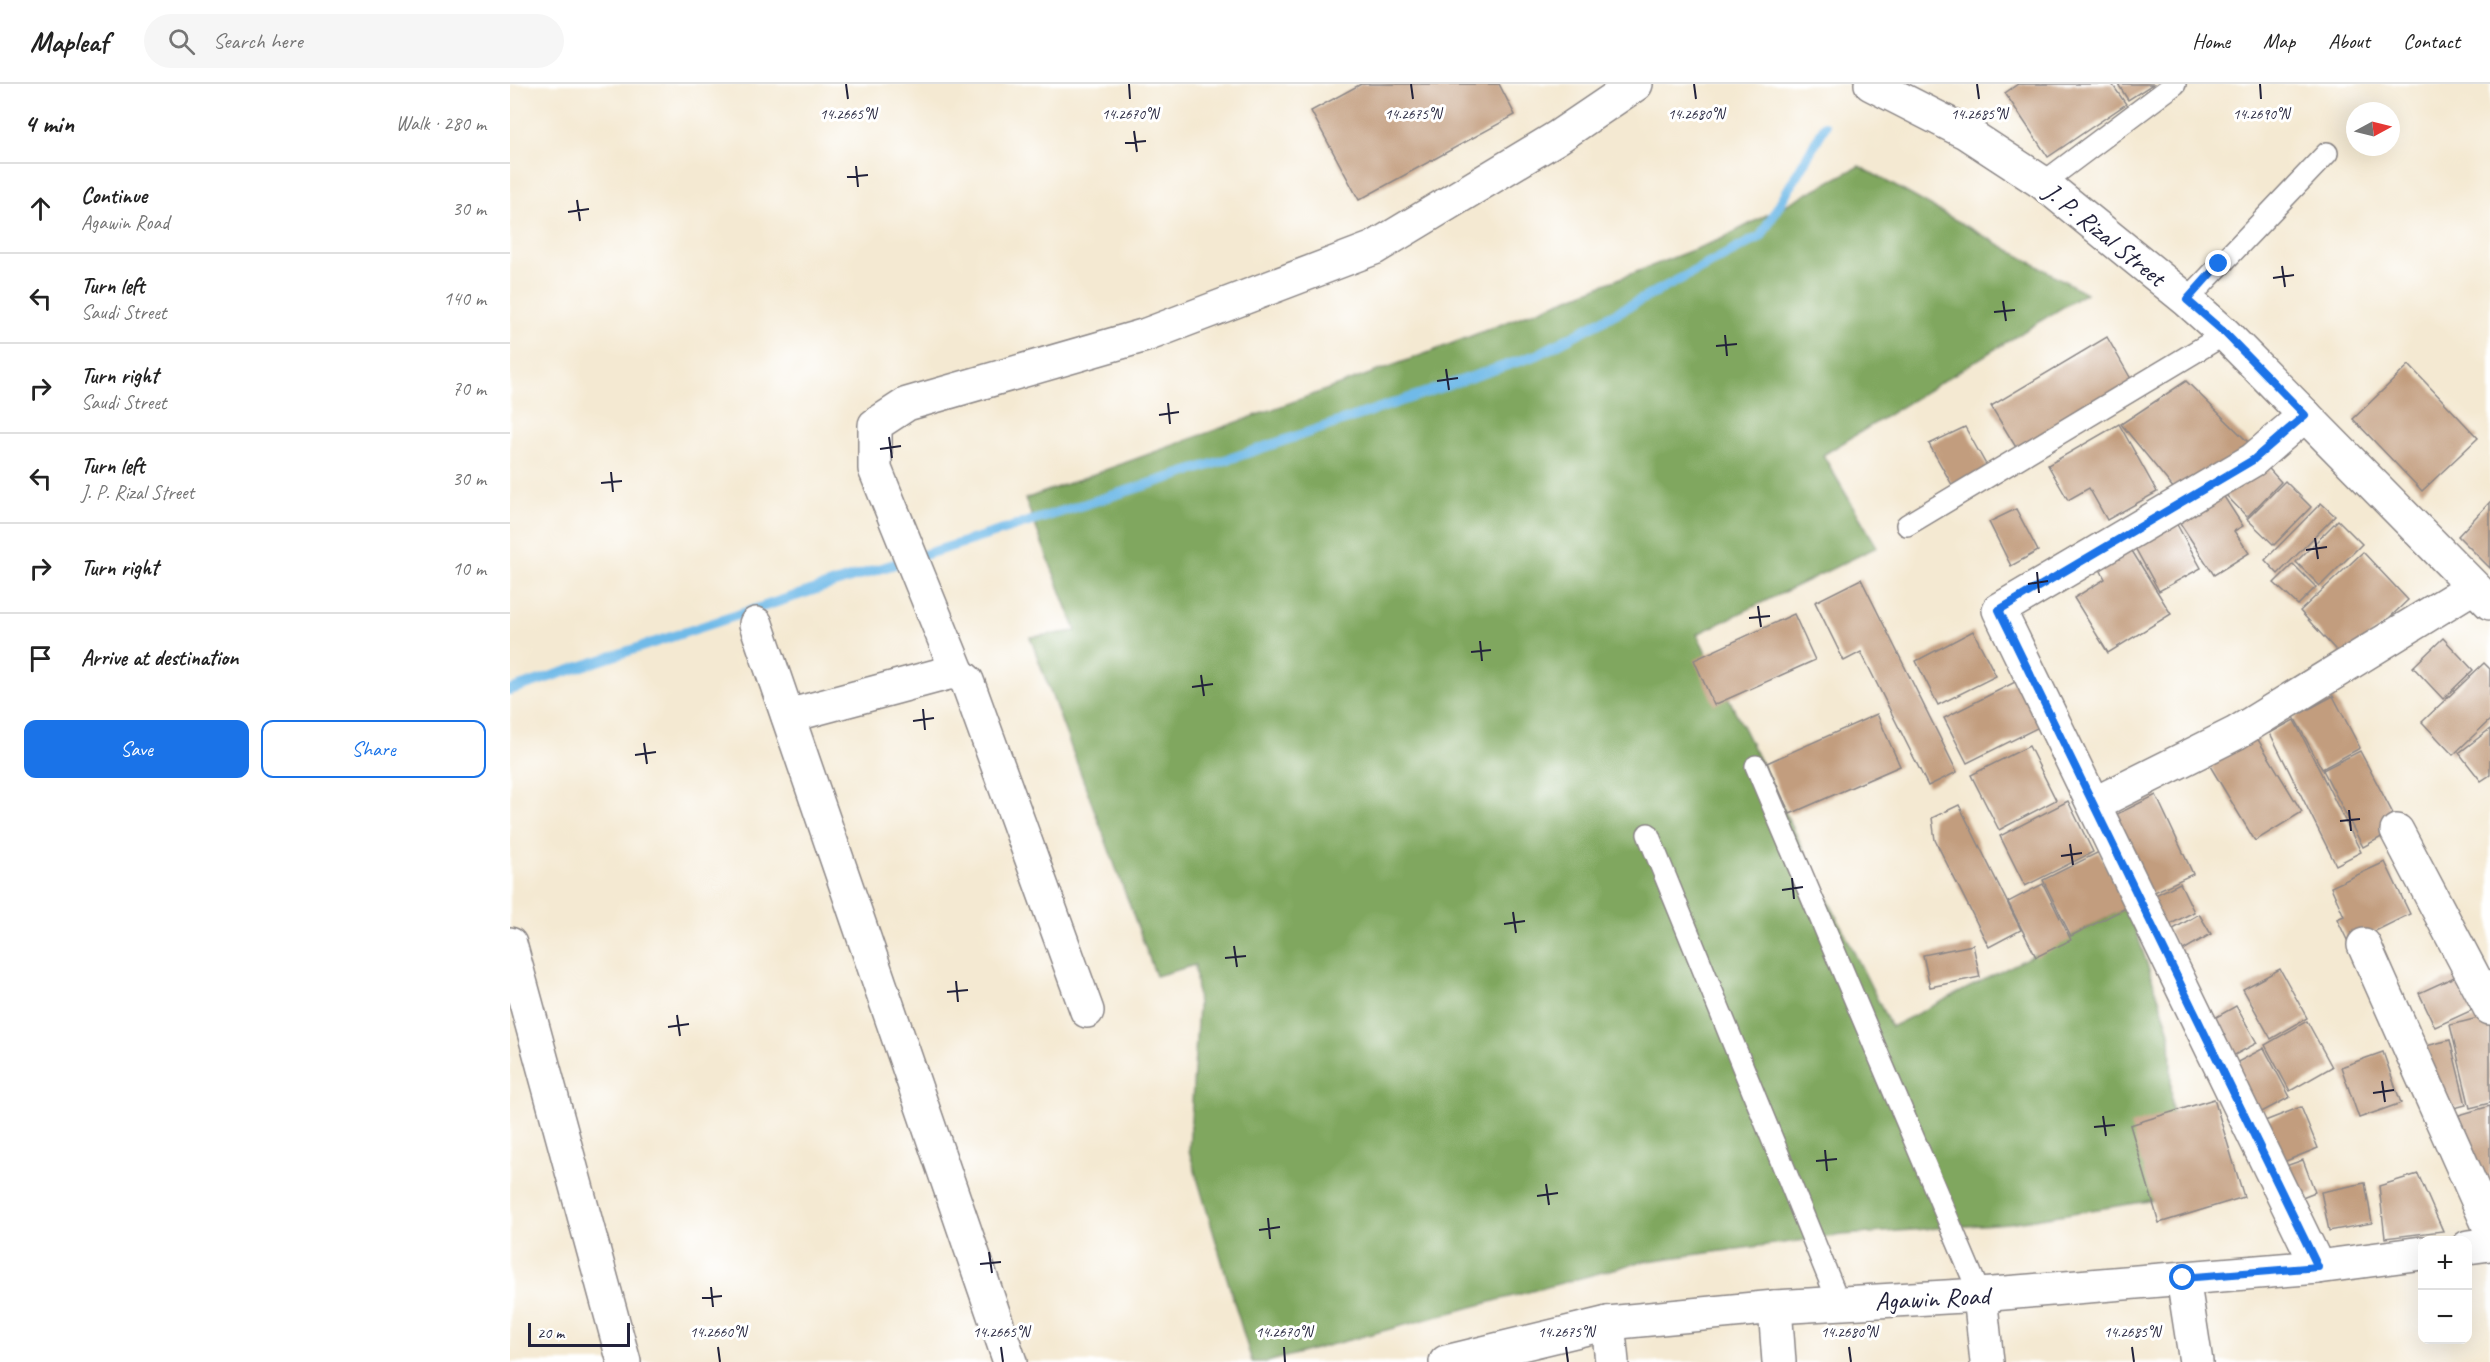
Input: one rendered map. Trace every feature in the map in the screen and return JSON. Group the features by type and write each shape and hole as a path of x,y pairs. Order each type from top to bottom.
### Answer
{"street":[{"path":"1087,1011 967,681 958,673 875,469 875,425 907,404 1146,335 1374,248 1558,137 1636,84"},
{"name":"J. P. Rizal Street","path":"1871,84 1965,132 2043,183 2187,300 2225,333 2481,595"},
{"path":"2305,415 2253,460 1999,610 2318,1267"},
{"path":"2094,804 2236,733 2481,595"},
{"path":"756,624 1010,1362"},
{"path":"788,716 948,673 958,673"},
{"path":"2397,831 2490,1008"},
{"path":"510,944 519,1021 624,1362"},
{"path":"2364,945 2490,1228"},
{"path":"2472,1246 2490,1244"},
{"name":"Agawin Road","path":"1446,1362 1608,1323 1775,1307 1980,1295 2318,1267 2418,1254"},
{"path":"2183,1278 2196,1362"},
{"path":"1980,1295 1988,1362"},
{"path":"1775,1307 1779,1362"},
{"path":"1608,1323 1612,1362"}],"lane":[{"path":"2043,183 2175,84"},
{"path":"2187,300 2327,153"},
{"path":"1906,525 2225,333"},
{"path":"1756,766 1980,1295"},
{"path":"1648,834 1839,1303"}],"green space":[{"path":"1859,166 2086,293 1823,455 1877,547 1697,634 1891,1027 2128,907 2170,1032 2174,1197 2009,1223 1843,1235 1640,1262 1267,1362 1252,1362 1189,1151 1198,1006 1195,965 1156,976 1030,637 1076,631 1025,499 1430,352 1721,239"}],"building":[{"path":"1361,84 1499,84 1515,115 1359,200 1311,111"},
{"path":"2018,84 2112,84 2126,104 2048,157 2005,93"},
{"path":"2118,84 2153,84 2128,100"},
{"path":"2107,337 2135,386 2020,454 1991,406"},
{"path":"2409,365 2478,438 2422,491 2353,419"},
{"path":"2186,381 2253,447 2179,495 2121,424"},
{"path":"2119,424 2157,492 2107,520 2089,488 2068,500 2048,465"},
{"path":"1965,427 1989,470 1955,490 1929,444"},
{"path":"2262,461 2281,482 2247,517 2225,494"},
{"path":"2285,481 2311,507 2274,545 2247,519"},
{"path":"2221,492 2243,526 2234,531 2249,553 2214,575 2178,520"},
{"path":"2490,502 2490,568 2458,536"},
{"path":"2321,503 2335,516 2278,574 2265,560"},
{"path":"2016,509 2038,551 2011,566 1989,522"},
{"path":"2338,520 2362,544 2320,586 2296,562"},
{"path":"2175,521 2201,568 2159,591 2133,544"},
{"path":"2129,546 2171,614 2108,653 2074,598 2105,579 2098,565"},
{"path":"2363,552 2408,600 2345,660 2300,611"},
{"path":"2293,564 2316,587 2298,605 2274,583"},
{"path":"1861,579 1957,772 1928,786 1861,652 1844,661 1815,602"},
{"path":"1794,614 1815,660 1714,705 1694,660"},
{"path":"1973,631 1996,676 1938,705 1916,661"},
{"path":"2443,638 2473,670 2443,699 2413,667"},
{"path":"2484,663 2490,669 2490,720 2453,755 2422,722"},
{"path":"2019,680 2041,726 1967,763 1944,718"},
{"path":"2333,696 2360,748 2322,769 2294,717"},
{"path":"1877,714 1900,766 1790,814 1767,763"},
{"path":"2294,720 2361,852 2336,865 2270,733"},
{"path":"2490,729 2490,775 2481,781 2459,753"},
{"path":"2254,733 2302,812 2255,841 2207,761"},
{"path":"2029,746 2056,800 1999,830 1971,775"},
{"path":"2360,751 2400,827 2363,847 2323,770"},
{"path":"2156,795 2193,874 2146,896 2109,818"},
{"path":"2068,801 2093,852 2025,886 2000,836"},
{"path":"1959,805 2021,930 1989,947 1935,840 1932,818"},
{"path":"2099,852 2128,907 2071,936 2043,880"},
{"path":"2385,862 2410,914 2349,944 2337,919 2344,916 2331,887"},
{"path":"2180,883 2194,912 2159,930 2145,900"},
{"path":"2043,884 2071,940 2036,957 2008,902"},
{"path":"2199,914 2211,934 2180,952 2168,932"},
{"path":"1973,945 1980,977 1930,987 1923,955"},
{"path":"2280,969 2307,1018 2271,1039 2243,989"},
{"path":"2463,973 2479,1007 2435,1027 2419,993"},
{"path":"2236,1006 2257,1043 2231,1057 2211,1020"},
{"path":"2490,1015 2490,1103 2470,1108 2450,1025"},
{"path":"2307,1021 2332,1067 2290,1091 2265,1045"},
{"path":"2450,1040 2466,1105 2442,1111 2426,1046"},
{"path":"2264,1048 2290,1097 2258,1114 2232,1065"},
{"path":"2383,1052 2401,1103 2359,1118 2341,1067"},
{"path":"2214,1099 2244,1197 2159,1223 2130,1125"},
{"path":"2490,1106 2490,1183 2479,1186 2459,1115"},
{"path":"2301,1107 2318,1148 2281,1163 2265,1121"},
{"path":"2303,1160 2315,1192 2292,1201 2280,1168"},
{"path":"2418,1174 2443,1231 2385,1238 2379,1186"},
{"path":"2365,1183 2372,1223 2329,1231 2321,1192"}],"waterway":[{"path":"510,690 847,579 1235,457 1537,355 1761,236 1825,126"}],"route":[{"path":"2183,1278 2318,1267 1999,610 2253,460 2305,415 2225,333 2187,300 2219,264"}]}
